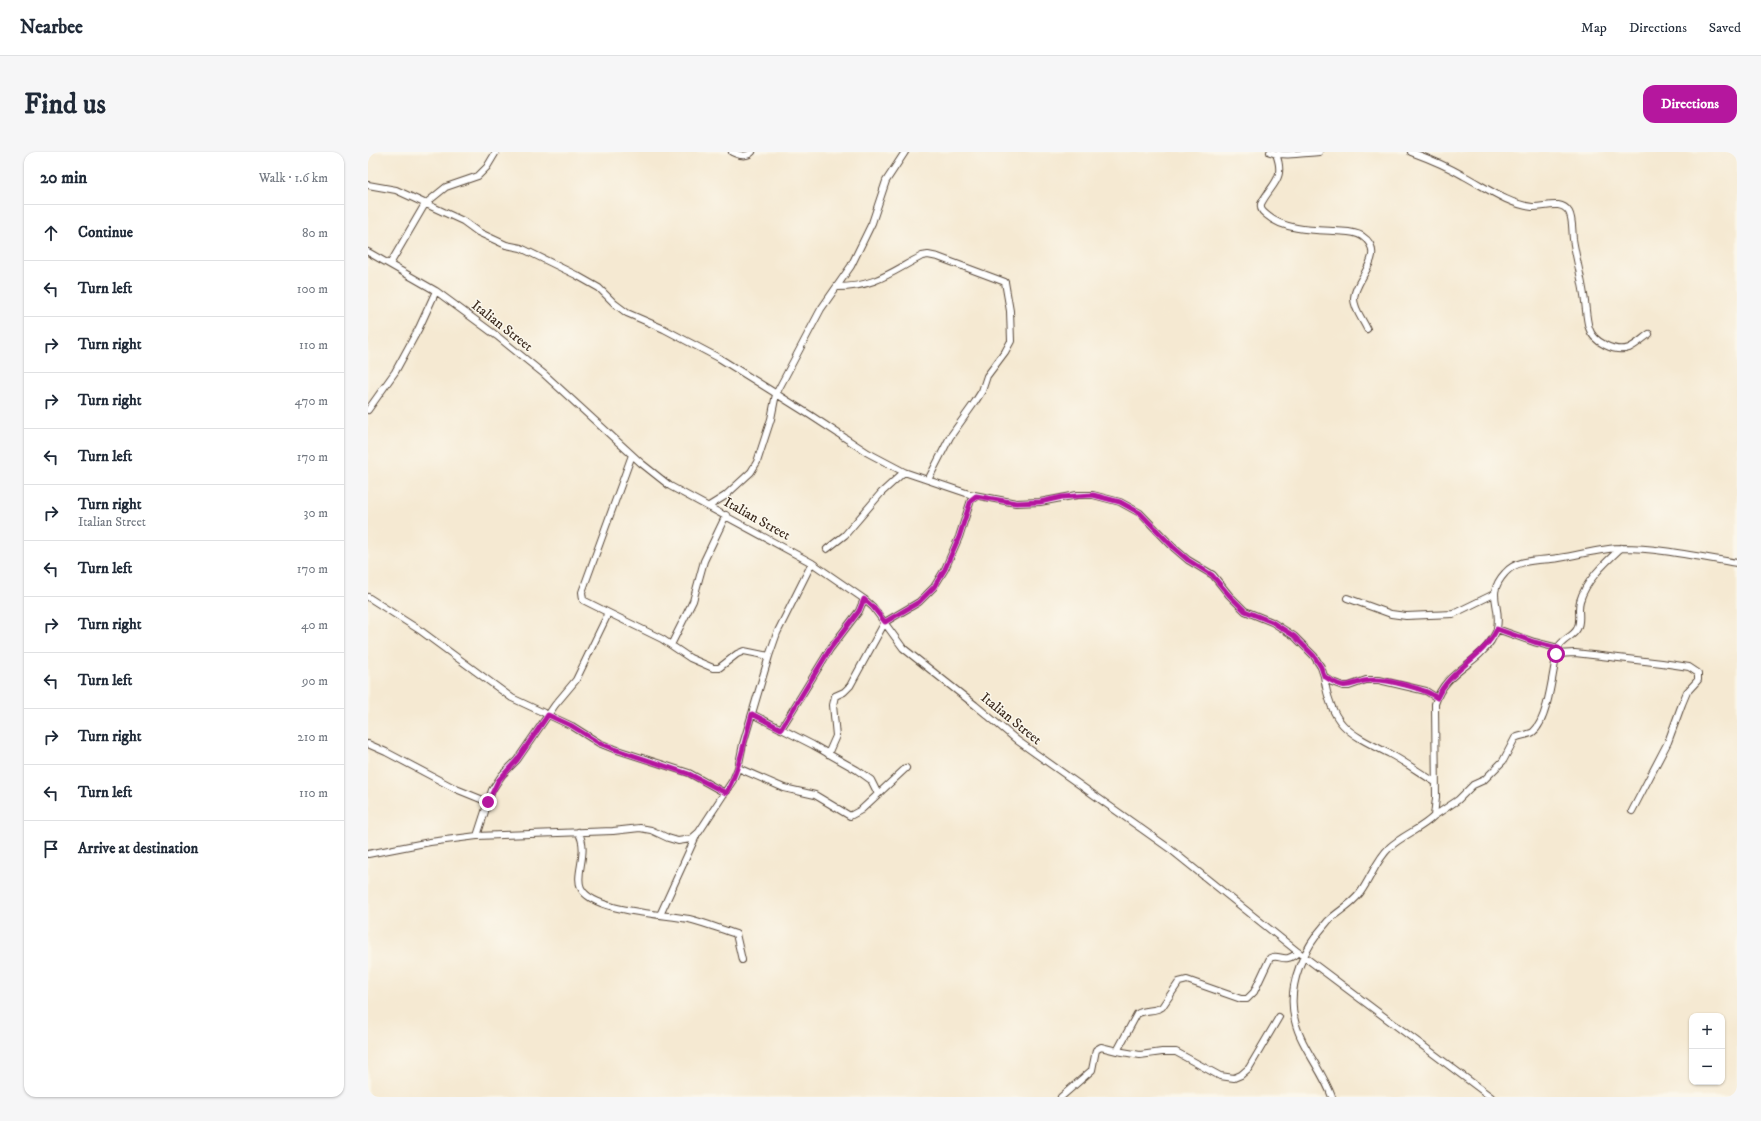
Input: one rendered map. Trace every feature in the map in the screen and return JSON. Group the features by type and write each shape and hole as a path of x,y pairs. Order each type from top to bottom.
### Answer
{"street":[{"path":"390,264 425,204 446,187 478,176 487,167 496,152"},
{"path":"732,152 743,156 749,155 752,152"},
{"path":"709,506 725,496 751,472 757,462 771,419 776,394 821,309 847,275 864,240 886,181 905,152"},
{"path":"1270,152 1276,154 1319,152"},
{"path":"1411,152 1436,161 1490,191 1522,204 1538,207 1560,205 1566,209 1572,220 1589,328 1593,336 1599,342 1620,349 1628,348 1648,334"},
{"path":"1276,154 1280,165 1277,181 1261,204 1262,210 1266,215 1282,225 1351,232 1359,234 1368,242 1371,250 1370,262 1356,290 1354,300 1367,329"},
{"path":"368,185 396,190 463,221 478,232 506,245 521,248 591,283 599,288 615,304 627,313 664,329 719,358 868,453 904,472 976,496 1016,503 1040,502 1062,497 1093,495 1120,502 1140,513 1174,548 1188,560 1212,575 1245,611 1272,622 1294,636 1314,656 1321,667 1324,676 1330,706 1338,720 1357,738 1392,755 1435,782"},
{"name":"Italian Street","path":"368,252 436,291 497,336 538,370 632,455 670,486 726,515 812,563 864,599 873,607 885,622 903,648 1018,741 1170,849 1301,954 1491,1097"},
{"path":"837,287 851,287 875,282 891,275 922,256 928,255 938,257 1005,282 1010,311 1011,341 987,376 978,396 950,437 928,480"},
{"path":"368,410 394,372 419,328 436,291"},
{"path":"632,455 582,592 583,600 671,645 690,658 716,669 744,651 769,656"},
{"path":"827,549 845,535 880,493 904,472"},
{"path":"828,754 836,736 835,696 844,692 850,686 885,622 919,602 934,587 945,569 959,537 971,500 976,496"},
{"path":"671,645 693,601 704,561 726,515"},
{"path":"1117,1051 1137,1014 1142,1011 1158,1010 1162,1007 1179,982 1187,980 1247,1000 1254,992 1270,958 1274,956 1288,959 1301,954 1329,921 1360,893 1382,855 1400,839 1428,822 1434,816 1458,800 1473,785 1490,774 1502,761 1515,738 1529,734 1536,728 1549,698 1557,651 1560,643 1576,630 1580,622 1580,602 1586,587 1621,548"},
{"path":"1434,816 1436,798 1435,704 1441,689 1450,678 1490,643 1497,629 1498,622 1494,594 1496,586 1505,573 1513,566 1521,562 1561,558 1621,548 1653,550 1737,563"},
{"path":"660,915 696,836 726,793 738,768 743,744 777,633 812,563"},
{"path":"1347,598 1390,614 1406,616 1453,614 1494,594"},
{"path":"369,599 421,631 512,698 572,726 599,743 689,774 726,793"},
{"path":"781,729 830,649 859,611 864,599"},
{"path":"477,836 488,802 498,781 517,760 548,715 576,680 606,618 607,612"},
{"path":"1497,629 1557,651 1689,667 1698,673 1698,680 1687,692 1668,742 1632,811"},
{"path":"1324,676 1343,686 1349,686 1366,680 1388,681 1426,691 1437,698"},
{"path":"752,714 857,770 871,780 878,794"},
{"path":"368,744 456,789 488,802"},
{"path":"738,768 784,788 816,795 845,815 850,816 856,814 906,768"},
{"path":"368,854 430,842 477,836 613,832 646,828 678,841 691,840 696,836"},
{"path":"578,832 582,840 579,885 585,894 592,900 613,907 705,923 736,934 742,960"},
{"path":"1301,954 1293,986 1292,1001 1295,1022 1303,1041 1328,1084 1332,1097"},
{"path":"1061,1097 1092,1070 1096,1050 1098,1048 1140,1054 1176,1052 1220,1076 1234,1078 1250,1068 1278,1017"}],"route":[{"path":"488,802 492,790 502,775 510,768 527,747 534,734 548,715 572,726 599,743 689,774 726,793 738,768 752,714 781,729 793,712 830,649 859,611 864,599 873,607 885,622 919,602 927,595 934,587 945,569 959,537 969,503 976,496 1016,503 1040,502 1077,495 1093,495 1120,502 1140,513 1174,548 1188,560 1212,575 1245,611 1250,614 1262,616 1294,636 1314,656 1321,667 1324,676 1332,682 1343,686 1349,686 1366,680 1388,681 1426,691 1437,698 1441,689 1450,678 1490,643 1497,629 1534,642 1558,648 1556,654"}]}
